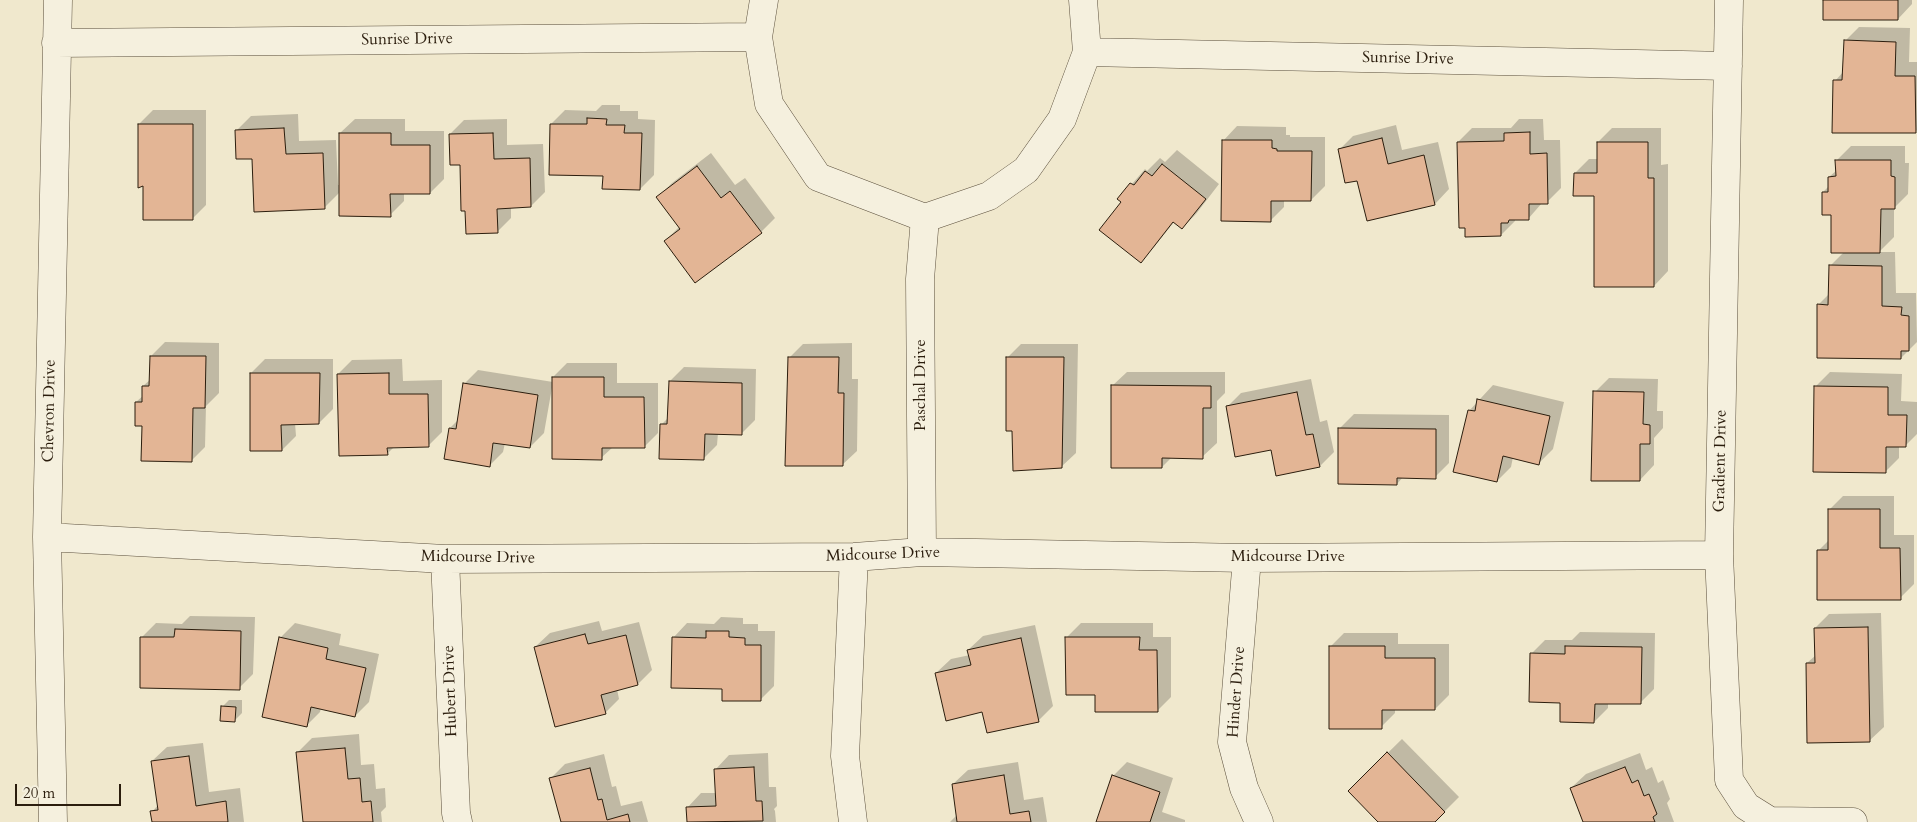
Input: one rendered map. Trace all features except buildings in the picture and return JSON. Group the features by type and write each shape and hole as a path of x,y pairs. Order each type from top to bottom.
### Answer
{"street":[{"name":"Chevron Drive","path":"53,822 47,537 58,0"},
{"path":"764,0 758,36 769,104 818,177 925,218 989,196 1026,170 1062,119 1087,52 1083,0"},
{"name":"Gradient Drive","path":"1729,0 1719,555 1728,780 1746,806 1770,821 1853,822"},
{"name":"Sunrise Drive","path":"56,43 758,36"},
{"name":"Sunrise Drive","path":"1087,52 1728,66"},
{"name":"Paschal Drive","path":"922,552 920,279 925,218"},
{"name":"Midcourse Drive","path":"47,537 445,560 854,557 922,552 1247,558 1719,555"},
{"path":"853,822 845,756 854,557"},
{"name":"Hinder Drive","path":"1247,558 1232,742 1244,788 1259,822"},
{"name":"Hubert Drive","path":"445,560 458,822"}]}
